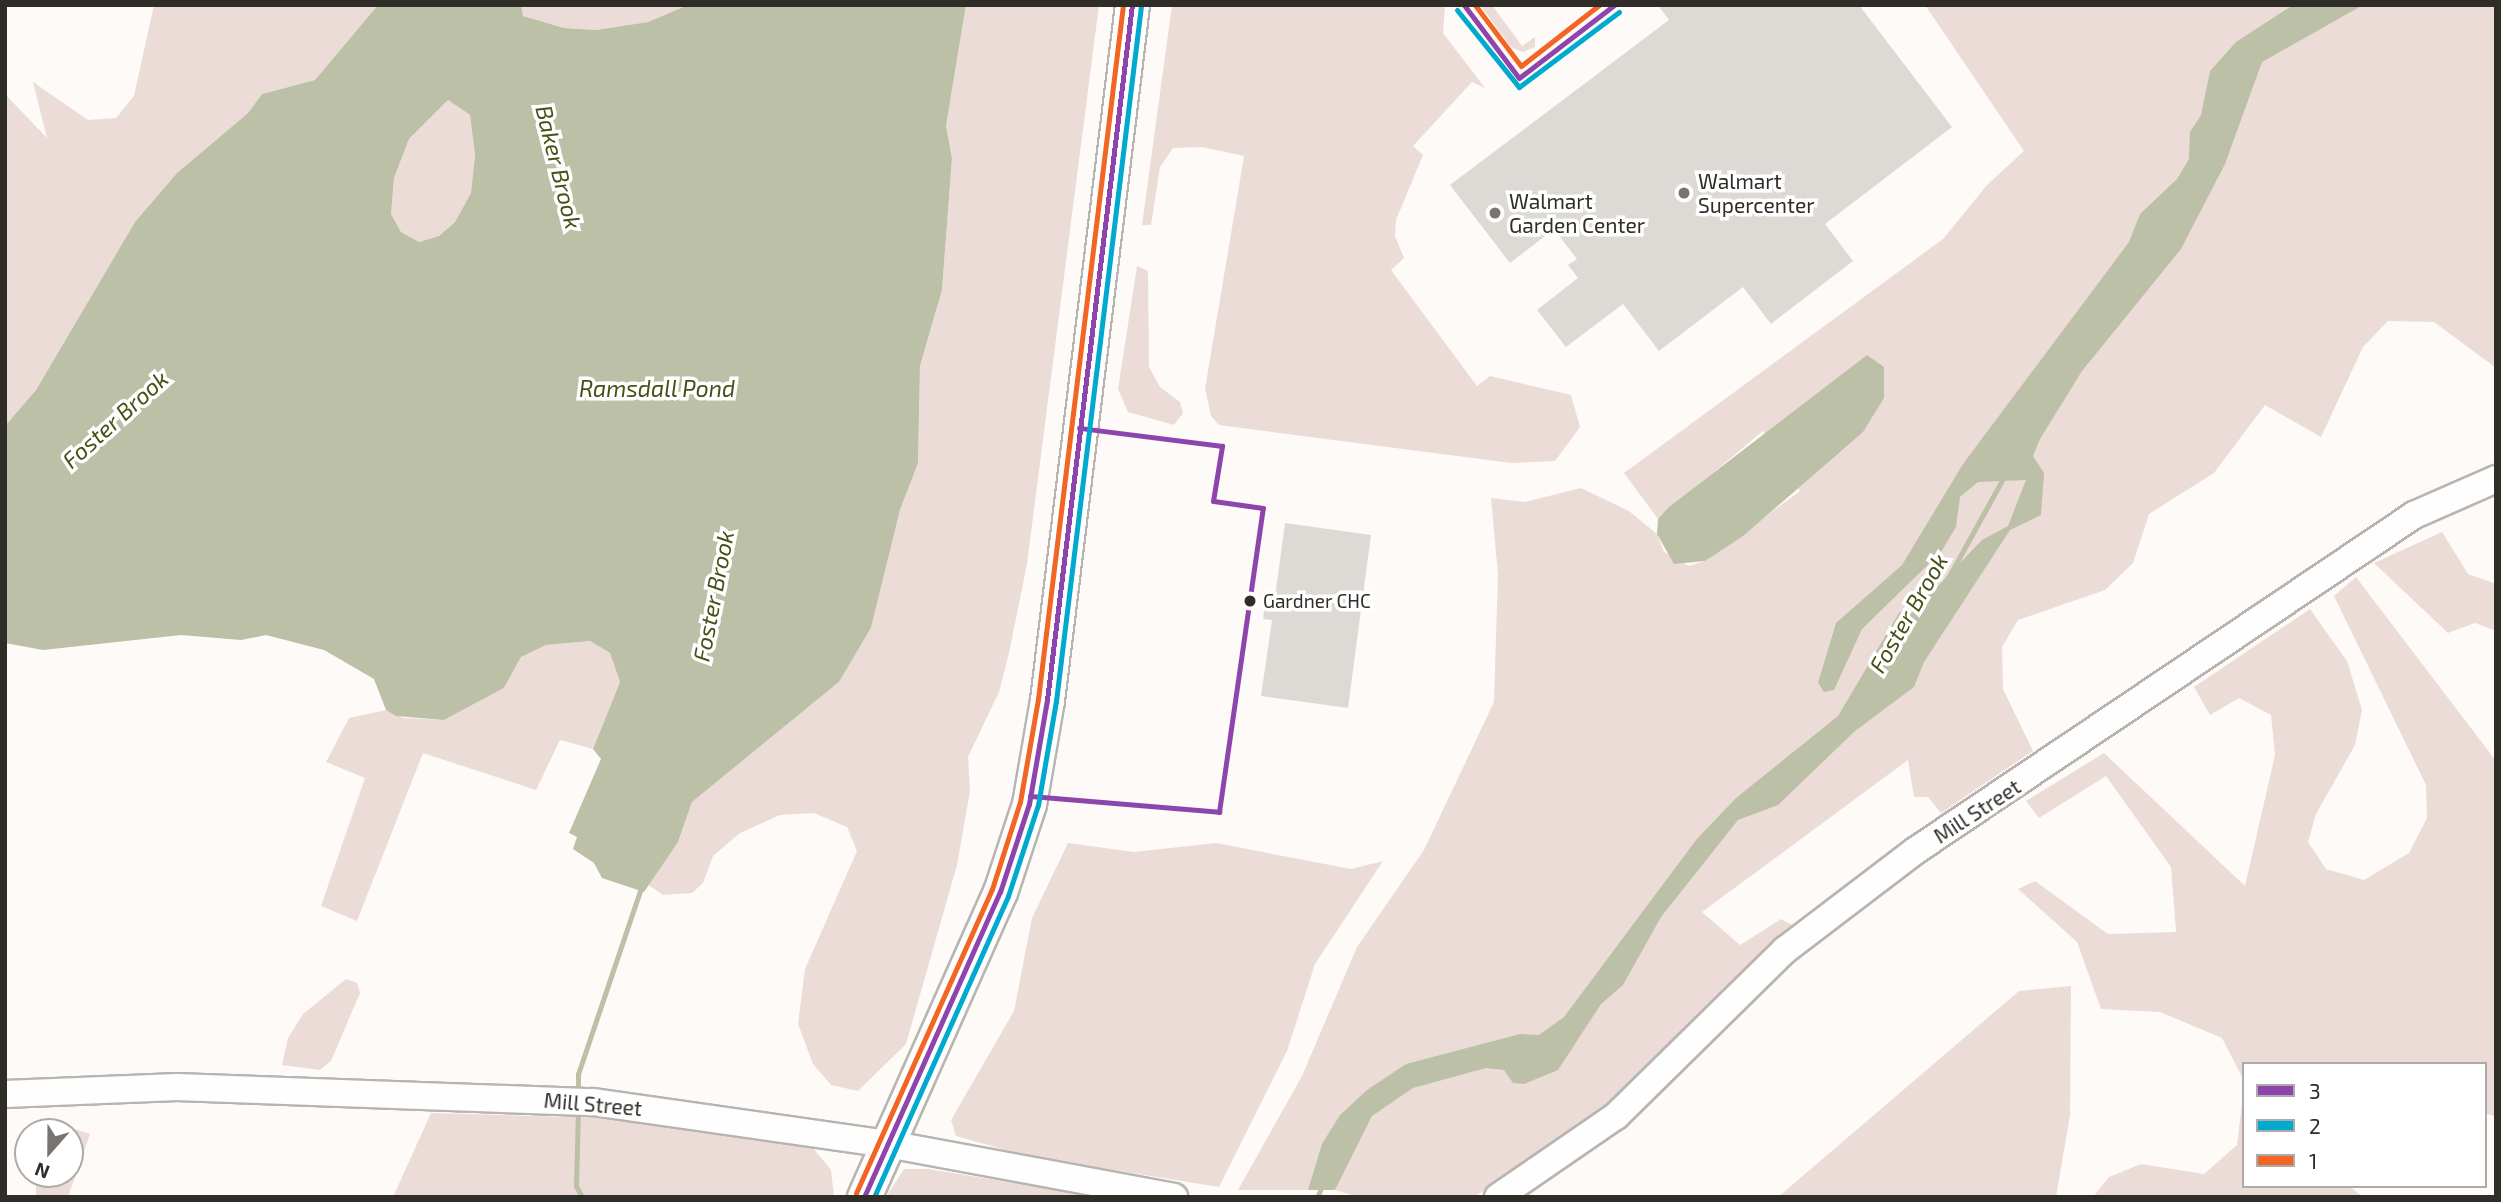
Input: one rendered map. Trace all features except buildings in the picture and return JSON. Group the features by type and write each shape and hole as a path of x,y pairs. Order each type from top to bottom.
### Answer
{"main road":[{"path":"864,1197 999,892 1029,804 1047,700 1132,5"}],"street":[{"name":"Mill Street","path":"1498,1197 1616,1116 1784,950 1915,851 2414,515 2496,480"},
{"name":"Mill Street","path":"5,1094 177,1087 593,1102 888,1144 1174,1197"}],"shaded area":[{"path":"154,5 378,5 315,80 262,94 248,113 177,173 135,222 36,390 5,426 5,94 47,138 33,82 88,120 116,118 134,96"},
{"path":"521,5 688,5 648,22 596,30 564,28 523,16"},
{"path":"966,5 1099,5 1027,564 1009,653 999,692 968,757 970,791 957,865 906,1044 858,1091 831,1085 813,1064 798,1024 805,969 857,851 847,827 814,813 780,815 740,833 713,856 703,883 692,893 663,895 647,884 678,842 692,802 839,682 871,628 900,510 918,463 920,366 942,290 952,158 946,126"},
{"path":"1172,5 1445,7 1443,33 1485,88 1472,82 1413,146 1423,155 1396,220 1395,236 1404,258 1391,270 1477,386 1490,376 1571,395 1580,427 1555,461 1511,463 1219,425 1211,416 1205,389 1244,156 1202,147 1173,148 1160,167 1151,225 1142,225"},
{"path":"1480,5 1492,5 1522,46 1535,37 1535,47 1523,52 1511,47"},
{"path":"1925,5 2496,5 2496,368 2434,322 2388,321 2363,347 2321,437 2265,405 2214,473 2149,514 2133,563 2105,590 2018,620 2002,647 2003,689 2033,751 1941,813 1928,797 1914,797 1908,760 1702,912 1740,945 1781,919 1796,927 1597,1118 1474,1197 1358,1197 1335,1190 1354,1142 1372,1116 1393,1099 1370,1106 1308,1190 1238,1190 1302,1076 1357,947 1424,850 1494,702 1498,575 1491,498 1525,502 1581,488 1629,511 1657,534 1664,552 1689,566 1705,561 1800,491 1763,431 1658,519 1624,473 1943,239 1987,185 2024,151"},
{"path":"448,100 470,115 475,155 471,193 455,222 439,236 419,242 401,232 391,214 394,178 409,139"},
{"path":"1137,266 1148,271 1149,367 1160,387 1180,402 1183,413 1174,425 1128,412 1118,389"},
{"path":"2442,532 2468,574 2496,584 2496,631 2475,623 2448,633 2374,563"},
{"path":"2356,577 2496,761 2496,1117 2487,1114 2487,1062 2242,1062 2242,1077 2222,1038 2160,1012 2101,1009 2077,942 2018,889 2035,881 2108,934 2176,932 2171,867 2106,776 2039,818 2026,801 2104,753 2245,886 2275,755 2271,715 2239,698 2210,715 2194,687 2310,609 2347,661 2362,710 2355,745 2316,814 2308,842 2326,869 2364,880 2409,853 2427,818 2426,785 2334,596"},
{"path":"590,641 610,653 620,682 593,749 560,740 536,790 423,753 357,921 321,906 365,778 326,762 349,718 386,710 404,718 444,720 504,688 521,657 546,645"},
{"path":"1068,843 1134,852 1216,843 1351,869 1383,861 1315,964 1287,1051 1219,1187 1027,1156 956,1136 951,1120 1014,1011 1032,918"},
{"path":"346,979 357,983 360,993 331,1061 320,1070 282,1065 288,1038 303,1014"},
{"path":"2071,986 2070,1115 2056,1197 1778,1197 2019,991"},
{"path":"2242,1103 2242,1188 2352,1188 2363,1197 2093,1197 2109,1177 2141,1164 2204,1174 2237,1145"},
{"path":"431,1113 607,1118 813,1148 831,1170 834,1197 393,1197"},
{"path":"84,1132 90,1134 84,1151"},
{"path":"904,1169 928,1169 1103,1197 886,1197"},
{"path":"36,1188 71,1188 68,1197 36,1197"}],"water":[{"name":"Ramsdall Pond","path":"378,5 521,5 523,16 564,28 596,30 648,22 688,5 966,5 946,126 952,158 942,290 920,366 918,463 900,510 871,628 839,682 692,802 678,842 644,892 602,878 594,863 573,849 577,837 569,833 601,759 593,749 620,682 610,653 590,641 546,645 521,657 504,688 444,720 396,716 386,710 374,679 324,650 266,635 241,640 181,635 43,650 5,643 5,426 36,390 135,222 177,173 248,113 262,94 315,80","holes":["448,100 470,115 475,155 471,193 455,222 439,236 419,242 401,232 391,214 394,178 409,139"]},
{"path":"2293,5 2363,5 2262,62 2225,164 2181,249 2082,371 2040,439 2033,456 2044,473 2041,515 2010,530 1924,662 1914,687 1855,731 1778,805 1738,820 1661,917 1623,985 1601,1004 1558,1070 1524,1084 1513,1083 1504,1070 1486,1068 1413,1088 1372,1116 1335,1190 1308,1190 1322,1144 1340,1115 1367,1090 1406,1064 1520,1034 1539,1035 1564,1017 1696,840 1736,798 1838,716 1899,613 1937,587 1982,540 2008,526 2026,480 1978,482 1960,497 1956,527 1941,552 1862,629 1834,690 1824,692 1818,683 1836,623 1902,565 1963,464 2129,242 2140,214 2177,179 2189,159 2190,132 2201,115 2210,71 2236,42"},
{"path":"1867,355 1884,367 1884,398 1863,432 1743,536 1705,561 1674,564 1657,534 1658,519 1669,507"}],"waterway":[{"name":"Foster Brook","path":"1948,578 2006,473"},
{"name":"Foster Brook","path":"578,1092 578,1074 642,885"},
{"name":"Foster Brook","path":"578,1109 576,1186 582,1197"},
{"name":"Foster Brook","path":"1317,1197 1323,1184"}],"transit line":[{"name":"1","path":"856,1193 992,889 1020,802 1038,699 1123,5"},
{"name":"3","path":"864,1197 1000,892 1029,804 1047,700 1132,5"},
{"name":"3","path":"1464,5 1519,78 1614,5"},
{"name":"1","path":"1475,5 1521,66 1599,5"},
{"name":"2","path":"874,1197 1008,896 1038,805 1056,701 1141,6"},
{"name":"2","path":"1457,10 1519,87 1619,12"},
{"name":"3","path":"1030,796 1219,812 1263,508 1213,501 1222,446 1079,428"}],"place":[{"name":"Walmart Supercenter","path":"1684,193"},
{"name":"Walmart Garden Center","path":"1495,213"},
{"name":"Gardner CHC","path":"1250,601"}],"water label":[{"name":"Baker Brook","path":"559,167"}]}
